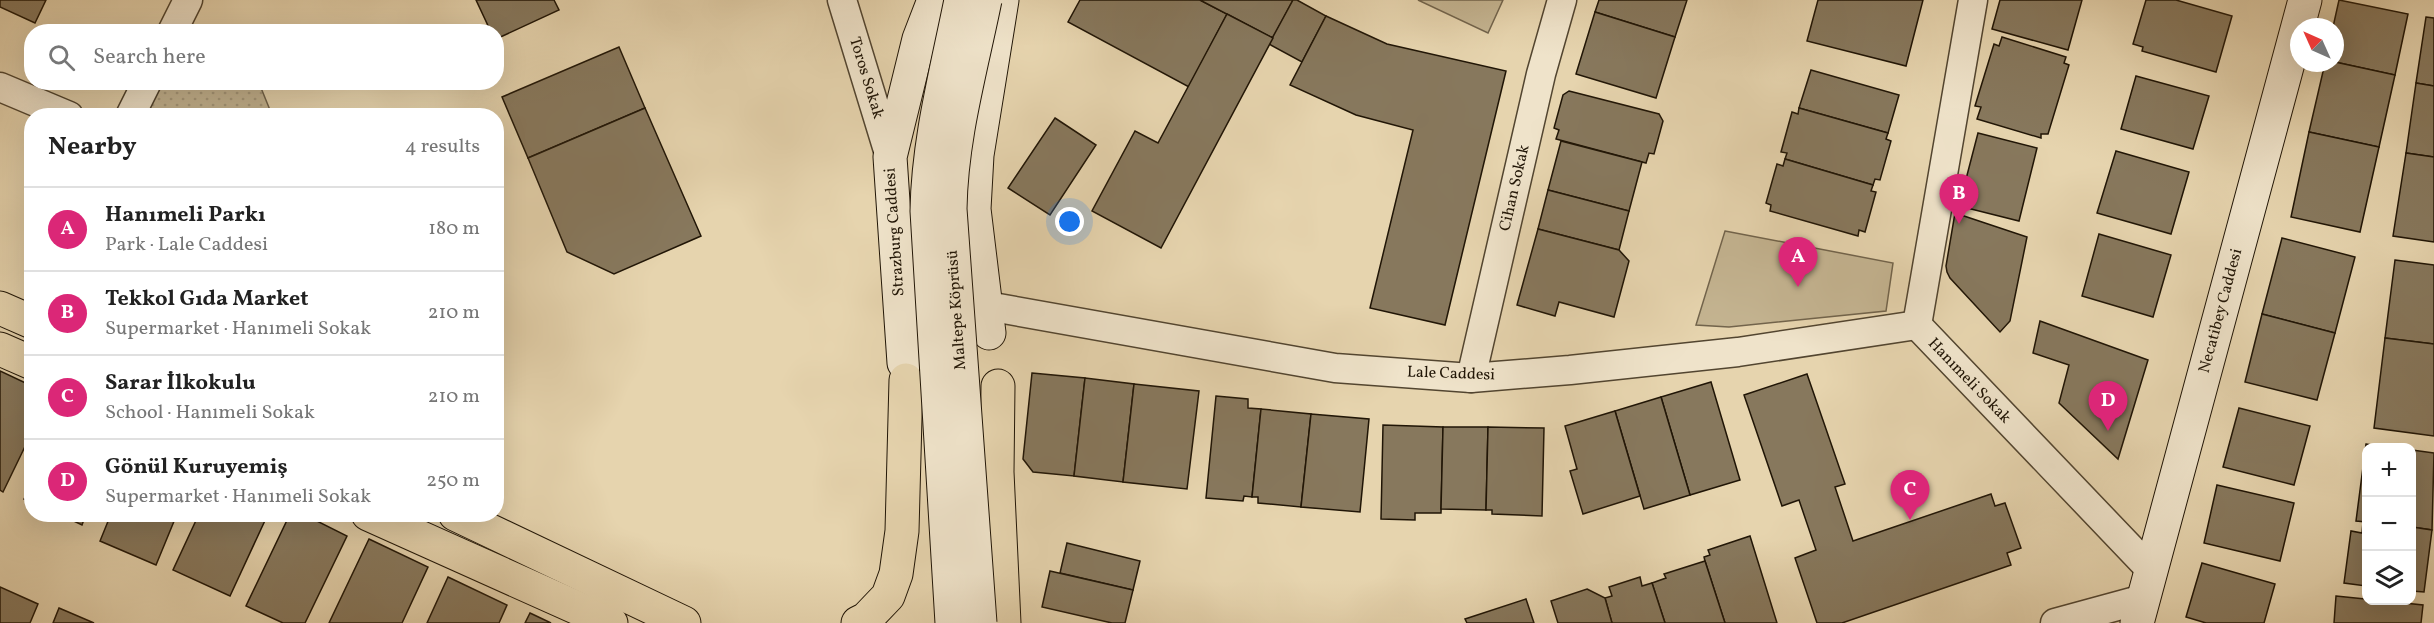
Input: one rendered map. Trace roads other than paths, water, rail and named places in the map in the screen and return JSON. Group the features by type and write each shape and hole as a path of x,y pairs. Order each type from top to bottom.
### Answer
{"main road":[{"name":"Strazburg Caddesi","path":"905,371 891,157 919,39 934,0"},
{"name":"Maltepe Köprüsü","path":"952,623 927,211 927,178 961,0"},
{"name":"Maltepe Köprüsü","path":"980,623 950,209 950,179 985,0"},
{"path":"1002,0 977,155 974,209 988,319 1002,358 1002,372 998,386 997,472 1004,623"},
{"name":"Necatibey Caddesi","path":"2144,597 2305,0"},
{"path":"858,623 866,619 888,596 896,574 902,531 905,371 908,347 917,333 930,323 945,318 961,318 976,323 988,319"},
{"path":"0,349 24,360"},
{"path":"905,371 912,394 922,405 950,416 965,414 979,408 998,386"},
{"path":"386,522 611,623"},
{"path":"472,522 684,623"}],"street":[{"path":"176,24 188,0"},
{"name":"Toros Sokak","path":"842,0 891,157"},
{"name":"Cihan Sokak","path":"1471,378 1541,74 1562,0"},
{"name":"Hanımeli Sokak","path":"1973,0 1917,325 2144,597"},
{"path":"0,87 50,108"},
{"path":"134,108 143,90"},
{"name":"Lale Caddesi","path":"988,319 1335,368 1471,378 1727,353 1917,325"},
{"path":"2055,623 2144,597"}],"place":[{"name":"Tekkol Gıda Market","path":"1959,224"},
{"name":"Hanımeli Parkı","path":"1798,287"},
{"name":"Gönül Kuruyemiş","path":"2108,431"},
{"name":"Sarar İlkokulu","path":"1910,520"}]}
